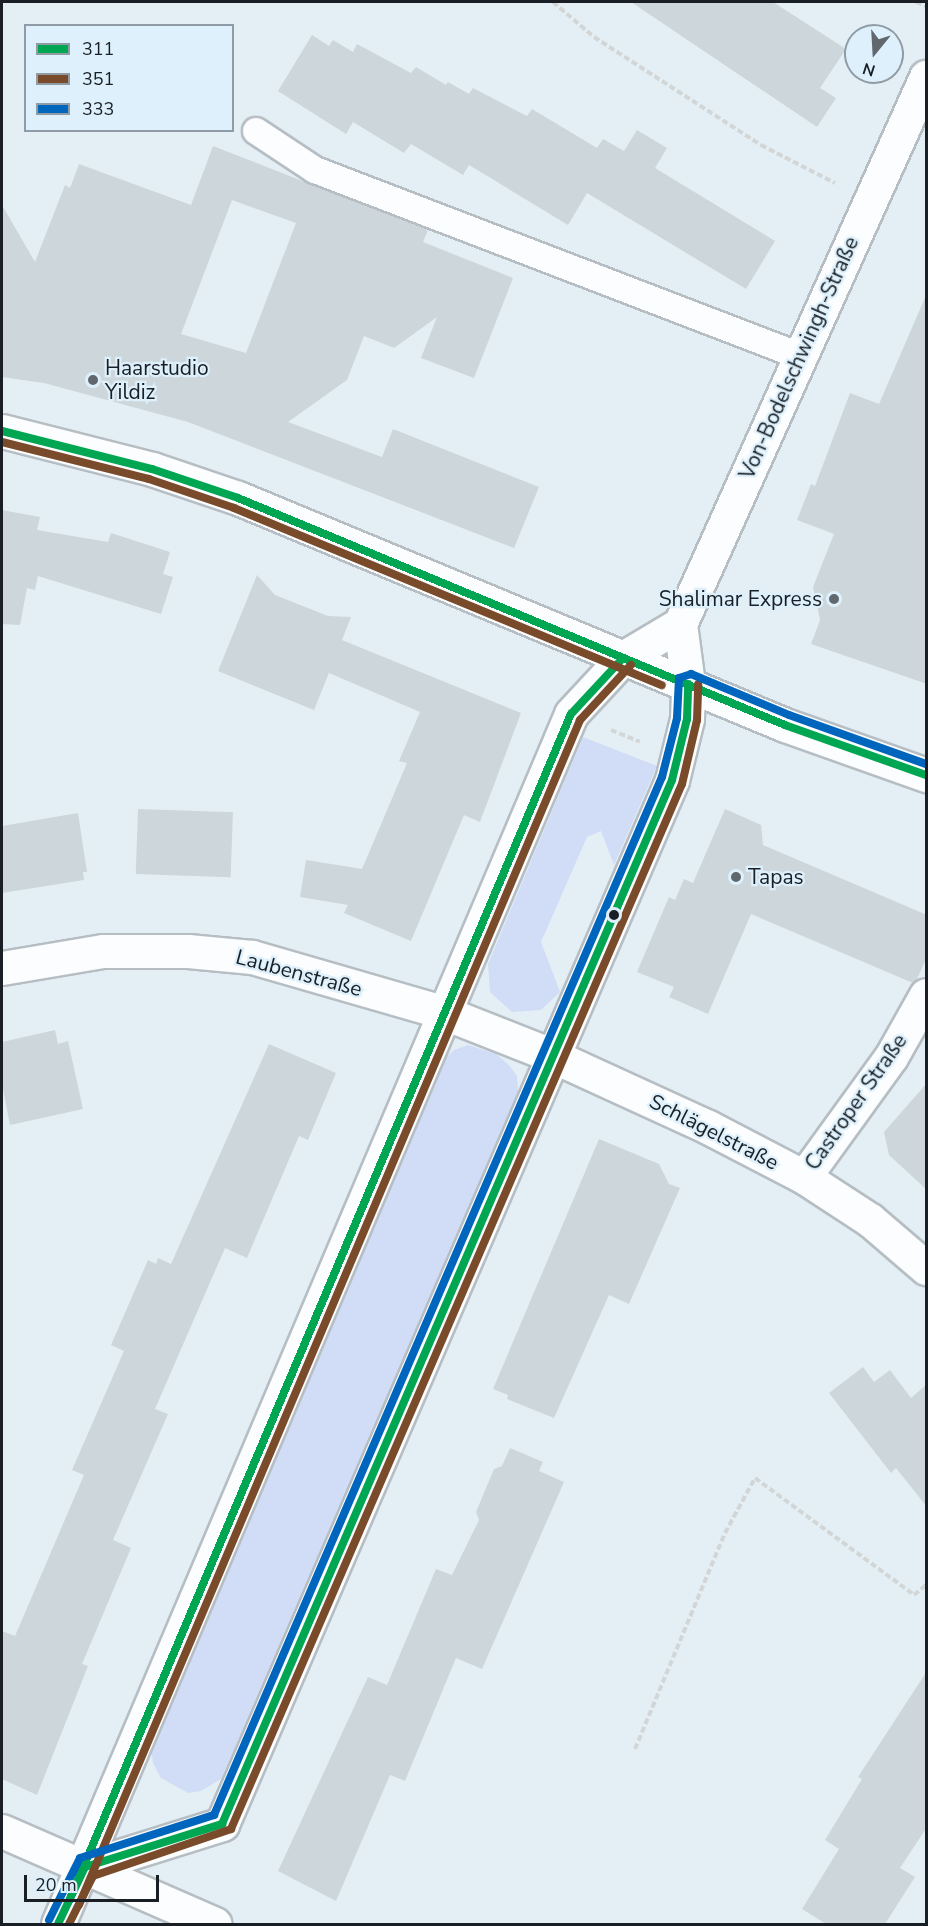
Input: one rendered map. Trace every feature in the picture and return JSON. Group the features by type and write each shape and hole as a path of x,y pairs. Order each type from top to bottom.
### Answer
{"street":[{"name":"Von-Bodelschwingh-Straße","path":"680,624 871,199 924,88"},
{"path":"2,431 142,466 238,498 785,725 927,775"},
{"path":"58,1924 85,1867 442,1012 571,714 622,658 680,624 688,684 687,719 680,758 222,1824 85,1867"},
{"name":"Laubenstraße","path":"2,968 103,951 188,951 252,957 442,1012 551,1055"},
{"name":"Castroper Straße","path":"804,1178 891,1057 927,995"},
{"name":"Schlägelstraße","path":"551,1055 708,1127 804,1178 870,1220 927,1268"},
{"path":"2,1831 214,1924"}],"lane":[{"path":"256,131 315,170 800,356"}],"path":[{"path":"553,2 594,36 761,145 807,171 871,199"},
{"path":"916,2 927,6"},
{"path":"571,714 680,758"},
{"path":"634,1749 725,1533 755,1478 914,1595 927,1585"}],"shaded area":[{"path":"583,737 657,766 614,865 601,831 587,837 541,942 560,992 541,1010 512,1012 490,992 488,964"},
{"path":"468,1045 496,1054 509,1065 517,1076 518,1091 221,1779 201,1791 188,1793 161,1778 153,1763 151,1747 440,1063 454,1050"}],"building":[{"path":"631,2 773,2 844,48 844,52 820,88 836,98 817,127"},
{"path":"312,35 329,46 333,40 353,52 357,44 411,73 416,67 446,85 448,82 469,94 473,88 527,116 532,109 597,148 603,139 624,151 637,130 667,148 655,168 775,241 746,289 587,193 568,225 469,165 463,175 411,144 404,153 353,122 346,134 278,91"},
{"path":"213,146 428,230 423,242 513,278 474,378 421,358 437,317 394,348 364,336 347,380 288,422 382,457 393,429 539,487 514,548 188,422 44,383 2,377 2,205 35,262 65,185 70,188 79,164 191,205","holes":["232,200 296,223 246,353 181,334"]},
{"path":"927,293 927,684 811,644 820,620 813,587 834,534 797,520 811,484 815,486 850,393 879,404"},
{"path":"2,510 40,517 37,530 108,542 111,533 170,552 163,574 173,577 161,614 38,576 35,590 27,588 20,625 2,624"},
{"path":"257,575 275,595 328,616 351,617 342,640 521,713 480,822 464,815 411,941 344,913 348,905 300,897 306,860 362,869 407,763 399,761 420,712 329,673 314,710 218,671"},
{"path":"138,809 233,812 231,877 136,874"},
{"path":"725,809 761,825 763,845 927,915 927,957 917,979 913,983 751,914 708,1014 669,997 674,987 637,972 669,897 675,900 684,879 693,883"},
{"path":"78,813 87,872 83,872 84,880 2,893 2,826"},
{"path":"55,1030 58,1044 68,1041 83,1109 10,1125 2,1084 2,1042"},
{"path":"269,1044 336,1073 308,1140 299,1136 247,1258 225,1248 155,1409 168,1414 113,1540 131,1548 82,1664 88,1666 37,1795 2,1779 2,1631 15,1636 84,1475 72,1470 124,1351 111,1345 148,1260 156,1264 158,1258 171,1264"},
{"path":"927,1083 927,1190 889,1155 884,1132"},
{"path":"599,1139 659,1164 669,1184 680,1188 629,1304 609,1295 554,1418 507,1399 508,1395 493,1389"},
{"path":"863,1367 874,1382 890,1370 911,1398 927,1384 927,1507 896,1468 891,1473 829,1393"},
{"path":"510,1448 543,1462 539,1471 564,1482 482,1669 456,1658 405,1781 390,1775 336,1901 278,1871 368,1677 387,1685 436,1569 452,1575 479,1520 476,1512 494,1469 502,1466"},
{"path":"927,1671 927,1827 900,1868 915,1877 885,1924 826,1924 802,1909 839,1849 825,1840 862,1779 858,1777"}],"transit line":[{"name":"311","path":"2,431 152,469 238,498 785,725 926,775"},
{"name":"351","path":"2,442 149,479 234,508 662,685"},
{"name":"311","path":"69,1901 571,714 623,658"},
{"name":"351","path":"79,1905 580,720 631,665"},
{"name":"333","path":"49,1920 80,1858 214,1815 662,777 677,718 679,678 691,674 789,715 926,764"},
{"name":"311","path":"58,1924 85,1867 222,1824 672,780 687,719 688,684"},
{"name":"351","path":"69,1924 93,1876 231,1829 682,784 697,720 698,684"}],"place":[{"name":"Haarstudio Yildiz","path":"93,380"},
{"name":"Shalimar Express","path":"834,599"},
{"name":"Tapas","path":"736,877"}]}
